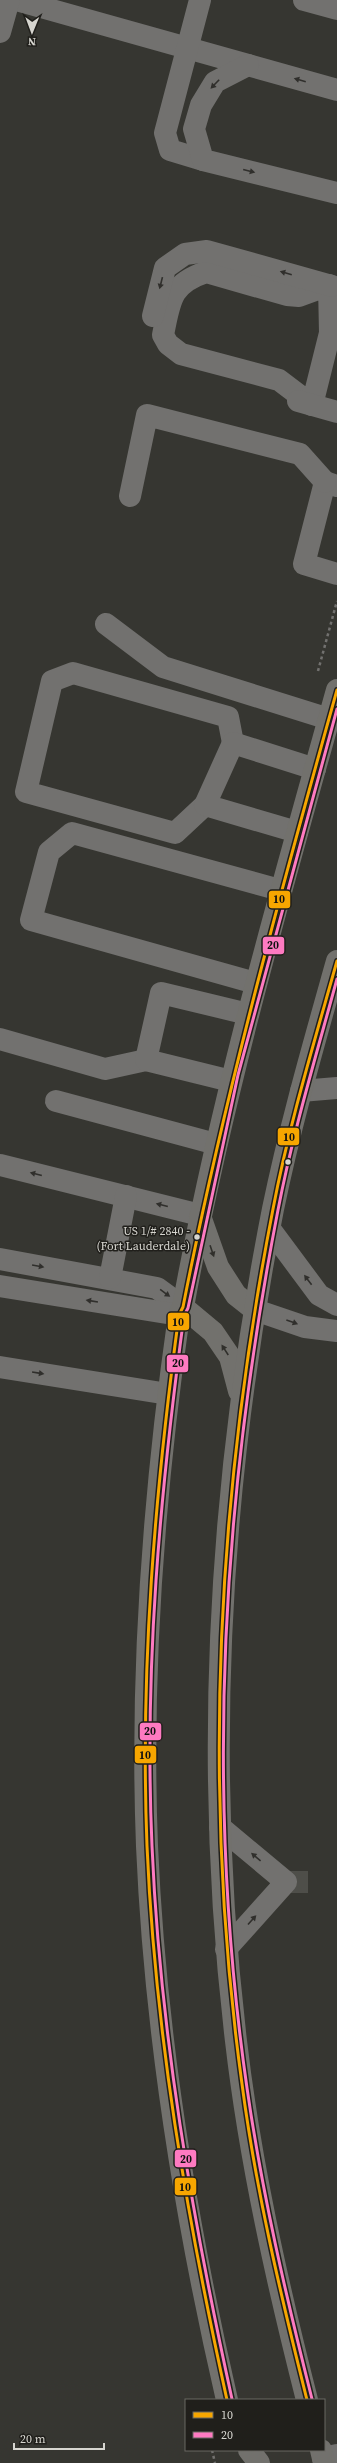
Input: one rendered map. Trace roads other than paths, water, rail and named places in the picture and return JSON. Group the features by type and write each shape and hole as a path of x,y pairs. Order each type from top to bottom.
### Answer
{"main road":[{"path":"227,2399 210,2330 175,2140 156,1958 147,1846 146,1714 152,1577 168,1394 181,1311 200,1215 231,1082 280,890 337,690"},
{"path":"307,2399 278,2285 256,2176 236,2045 226,1949 220,1827 218,1724 221,1615 230,1502 241,1400 255,1310 270,1229 301,1091 337,961"},
{"path":"200,1215 218,1267 236,1296 255,1310"},
{"path":"181,1311 213,1332 230,1357 241,1400"},
{"path":"240,2451 243,2463"},
{"path":"250,2451 259,2463"}],"street":[{"path":"0,32 9,0"},
{"path":"16,0 337,90"},
{"path":"200,0 166,132 170,150 203,160 337,193"},
{"path":"304,0 337,9"},
{"path":"203,160 194,129 201,105 215,82 248,65"},
{"path":"312,405 330,333 333,286 207,251 185,254 165,268 152,321 160,350 180,368 312,405 337,412"},
{"path":"130,496 147,415 300,454 331,484 304,564 337,574"},
{"path":"106,624 163,668 329,719"},
{"path":"73,673 228,718 233,744 205,805 175,833 26,792 52,682 73,673"},
{"path":"233,744 315,769"},
{"path":"205,805 297,832"},
{"path":"256,983 31,920 49,852 72,833 280,890"},
{"path":"146,1060 161,993 248,1014"},
{"path":"0,1039 106,1069 146,1060 231,1082"},
{"path":"301,1091 337,1088"},
{"path":"56,1101 216,1144"},
{"path":"0,1165 200,1215"},
{"path":"110,1278 126,1196"},
{"path":"270,1229 319,1295 337,1305"},
{"path":"0,1259 158,1288 181,1311"},
{"path":"0,1286 181,1311"},
{"path":"255,1310 305,1327 337,1331"},
{"path":"0,1366 168,1394"},
{"path":"220,1827 286,1882 226,1949"}],"tunnel":[{"path":"286,1882 314,1882"}],"place":[{"name":"US 1/# 2840 - (Fort Lauderdale)","path":"197,1237"}]}
